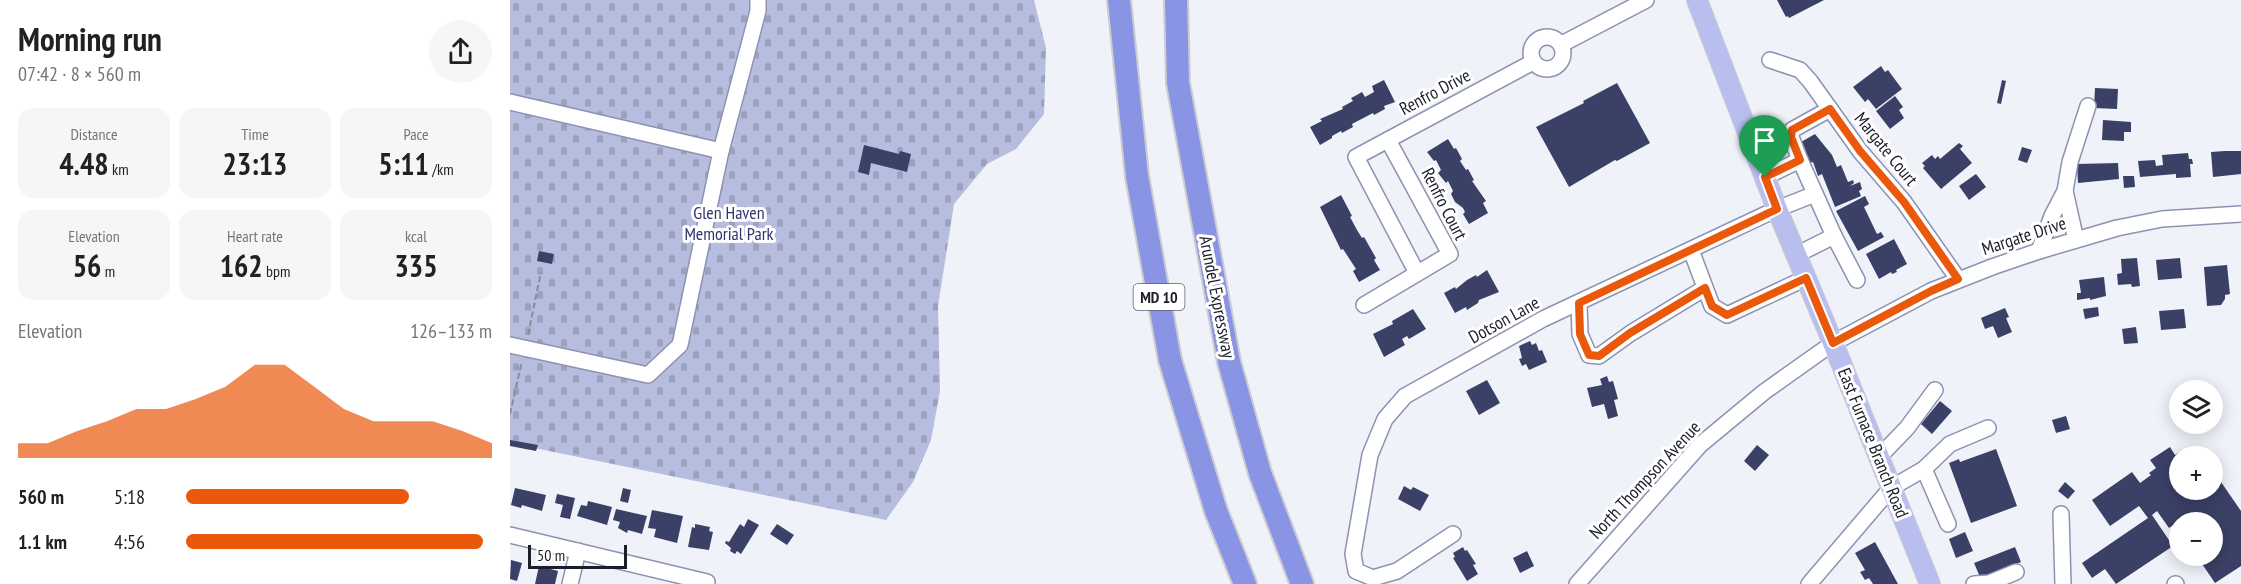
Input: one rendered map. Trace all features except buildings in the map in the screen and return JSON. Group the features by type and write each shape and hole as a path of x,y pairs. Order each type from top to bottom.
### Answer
{"highway":[{"name":"MD 10","path":"1119,0 1137,176 1170,360 1216,511 1245,584"},
{"name":"Arundel Expressway","path":"1176,0 1178,83 1228,362 1260,473 1302,584"},
{"path":"1178,83 1191,0"}],"main road":[{"name":"East Furnace Branch Road","path":"1697,0 1777,209 1930,584"}],"street":[{"path":"517,346 648,375 680,345 721,151 758,11 758,0"},
{"path":"1562,44 1646,0"},
{"path":"1543,37 1554,37 1562,44 1564,54 1561,64 1552,70 1541,69 1533,62 1530,52 1534,42 1543,37"},
{"name":"Margate Court","path":"1770,60 1800,70 1860,151 1904,202 1958,279"},
{"name":"Renfro Drive","path":"1418,273 1356,158 1533,62"},
{"path":"510,102 721,151"},
{"path":"2039,251 2052,216 2065,191 2070,162 2088,106"},
{"path":"1830,109 1792,130 1791,137 1834,236 1857,280"},
{"name":"Renfro Court","path":"1364,304 1450,254 1388,140"},
{"path":"1765,177 1800,160"},
{"path":"2065,191 2076,240"},
{"name":"Dotson Lane","path":"1453,534 1397,571 1373,578 1356,571 1353,554 1370,455 1385,419 1405,396 1543,319 1777,209 1815,194"},
{"name":"Margate Drive","path":"1833,343 1931,291 1958,279 2039,251 2117,228 2162,219 2241,214"},
{"path":"1796,255 1834,236"},
{"path":"1691,250 1712,306 1727,315 1806,278"},
{"path":"1579,303 1580,334 1589,355 1599,356 1630,333 1705,288"},
{"name":"North Thompson Avenue","path":"1577,584 1700,445 1764,392 1833,343"},
{"path":"1879,457 1907,428 1935,390"},
{"path":"1809,584 1892,488 1924,469 1950,444 1988,428"},
{"path":"1924,469 1948,524"},
{"path":"2061,514 2064,584"},
{"path":"510,535 707,582"},
{"path":"570,584 578,551"},
{"path":"1974,584 1989,583 2016,572"}],"path":[{"path":"510,414 517,346 541,272"}],"green space":[{"name":"Glen Haven Memorial Park","path":"510,0 1034,0 1046,48 1044,114 1016,149 987,164 954,204 938,306 940,391 931,440 913,482 886,520 510,443"}],"route":[{"path":"1830,109 1860,151 1904,202 1958,279 1833,343 1806,278 1727,315 1712,306 1705,288 1630,333 1599,356 1589,355 1580,334 1579,303 1777,209 1765,177 1800,160 1791,137 1792,130 1830,109"}]}
